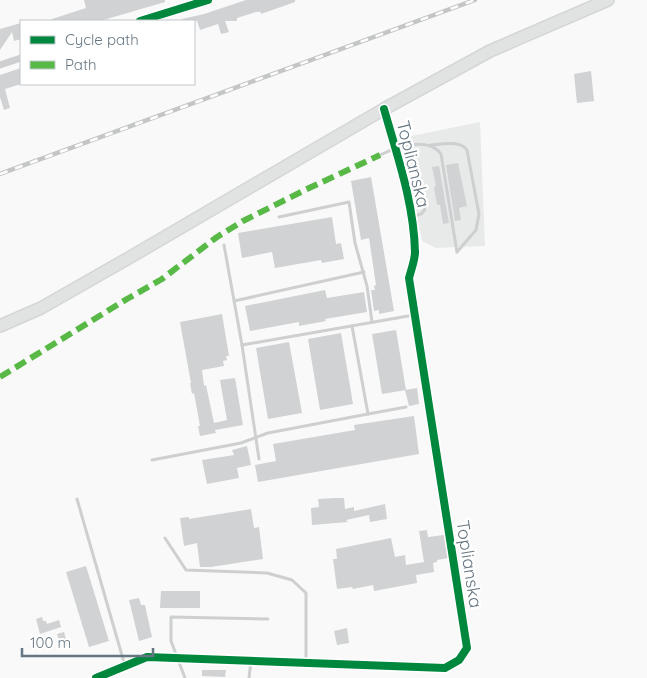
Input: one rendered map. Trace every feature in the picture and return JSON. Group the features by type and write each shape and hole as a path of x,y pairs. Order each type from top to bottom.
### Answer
{"main road":[{"path":"0,326 41,308 127,260 384,109 490,51 608,0"}],"street":[{"path":"143,20 208,0"},
{"path":"0,64 20,58"},
{"name":"Toplianska","path":"96,678 148,657 446,668 459,660 467,648 409,278 415,254 411,216 402,171 384,109"}],"lane":[{"path":"380,155 395,148 429,145 464,145 467,150 479,214 476,230 457,252 441,154 436,148 429,145"},
{"path":"402,171 416,171 419,173 421,180 426,206 421,214 411,216"},
{"path":"279,216 349,202 355,243 368,286 372,322"},
{"path":"224,244 259,459"},
{"path":"234,301 364,272"},
{"path":"242,346 414,314"},
{"path":"352,326 368,414"},
{"path":"152,460 241,443 268,433 406,407"},
{"path":"77,499 125,666"},
{"path":"165,538 186,570 267,574 292,580 306,593 306,663"},
{"path":"185,678 171,641 171,617 268,619"},
{"path":"249,678 251,661"}],"shaded area":[{"path":"480,122 485,246 436,248 422,241 402,138"}],"building":[{"path":"84,0 165,0 165,2 103,20 52,20 86,8"},
{"path":"246,0 295,0 295,2 261,14 261,12 256,12 237,18 237,21 225,21 229,32 221,34 218,24 200,30 197,21 182,20"},
{"path":"20,23 20,39 14,41 12,32 0,50 0,29"},
{"path":"20,68 20,84 5,89 10,108 4,110 0,97 0,75"},
{"path":"591,71 594,101 577,103 574,74"},
{"path":"458,163 467,206 459,208 461,220 455,221 446,165"},
{"path":"439,166 449,223 443,224 440,205 437,205 432,167"},
{"path":"371,177 394,311 379,314 379,310 374,311 371,290 375,290 374,286 376,285 369,238 361,240 351,181"},
{"path":"332,217 336,244 341,243 344,259 322,263 321,260 275,268 272,252 242,258 238,233"},
{"path":"325,290 327,298 364,292 367,312 325,319 326,321 299,326 299,322 250,331 245,306"},
{"path":"222,314 229,356 226,356 227,360 223,361 224,366 202,370 204,386 206,385 214,423 227,420 220,380 235,378 243,425 215,430 216,433 200,436 198,426 200,426 194,393 192,394 180,322"},
{"path":"396,330 406,390 382,394 372,334"},
{"path":"341,333 353,404 320,410 308,339"},
{"path":"289,342 302,413 268,419 256,348"},
{"path":"417,388 419,404 409,406 405,390"},
{"path":"414,416 419,454 258,482 255,465 276,461 273,444 355,430 354,425"},
{"path":"247,446 251,465 237,468 239,478 207,484 202,460 234,455 232,450"},
{"path":"344,498 345,509 354,507 354,511 385,504 387,519 370,522 369,515 346,520 348,522 312,525 311,508 319,507 318,499"},
{"path":"251,509 254,528 259,527 263,559 200,567 197,543 184,546 180,518 189,517 189,519"},
{"path":"427,530 428,537 444,535 448,558 437,560 437,562 433,563 434,572 416,575 417,583 374,591 373,585 353,589 352,587 337,589 333,559 337,559 336,549 391,538 395,557 405,555 406,565 424,562 419,531"},
{"path":"86,566 109,641 89,647 66,572"},
{"path":"161,591 200,591 200,608 160,608"},
{"path":"139,598 141,605 145,605 152,637 139,641 129,600"},
{"path":"42,617 43,621 46,621 47,624 59,620 61,627 40,634 36,619"},
{"path":"347,628 349,643 337,645 334,631"},
{"path":"64,632 68,646 61,648 57,634"},
{"path":"202,670 226,670 225,677 202,676"}],"railway":[{"path":"0,174 475,0"}],"marked path":[{"path":"0,377 162,279 217,237 243,221 380,155"}],"cycle path":[{"path":"143,20 208,0"},
{"path":"96,678 147,657 445,668 459,660 467,648 409,278 415,252 412,215 384,109"}]}
